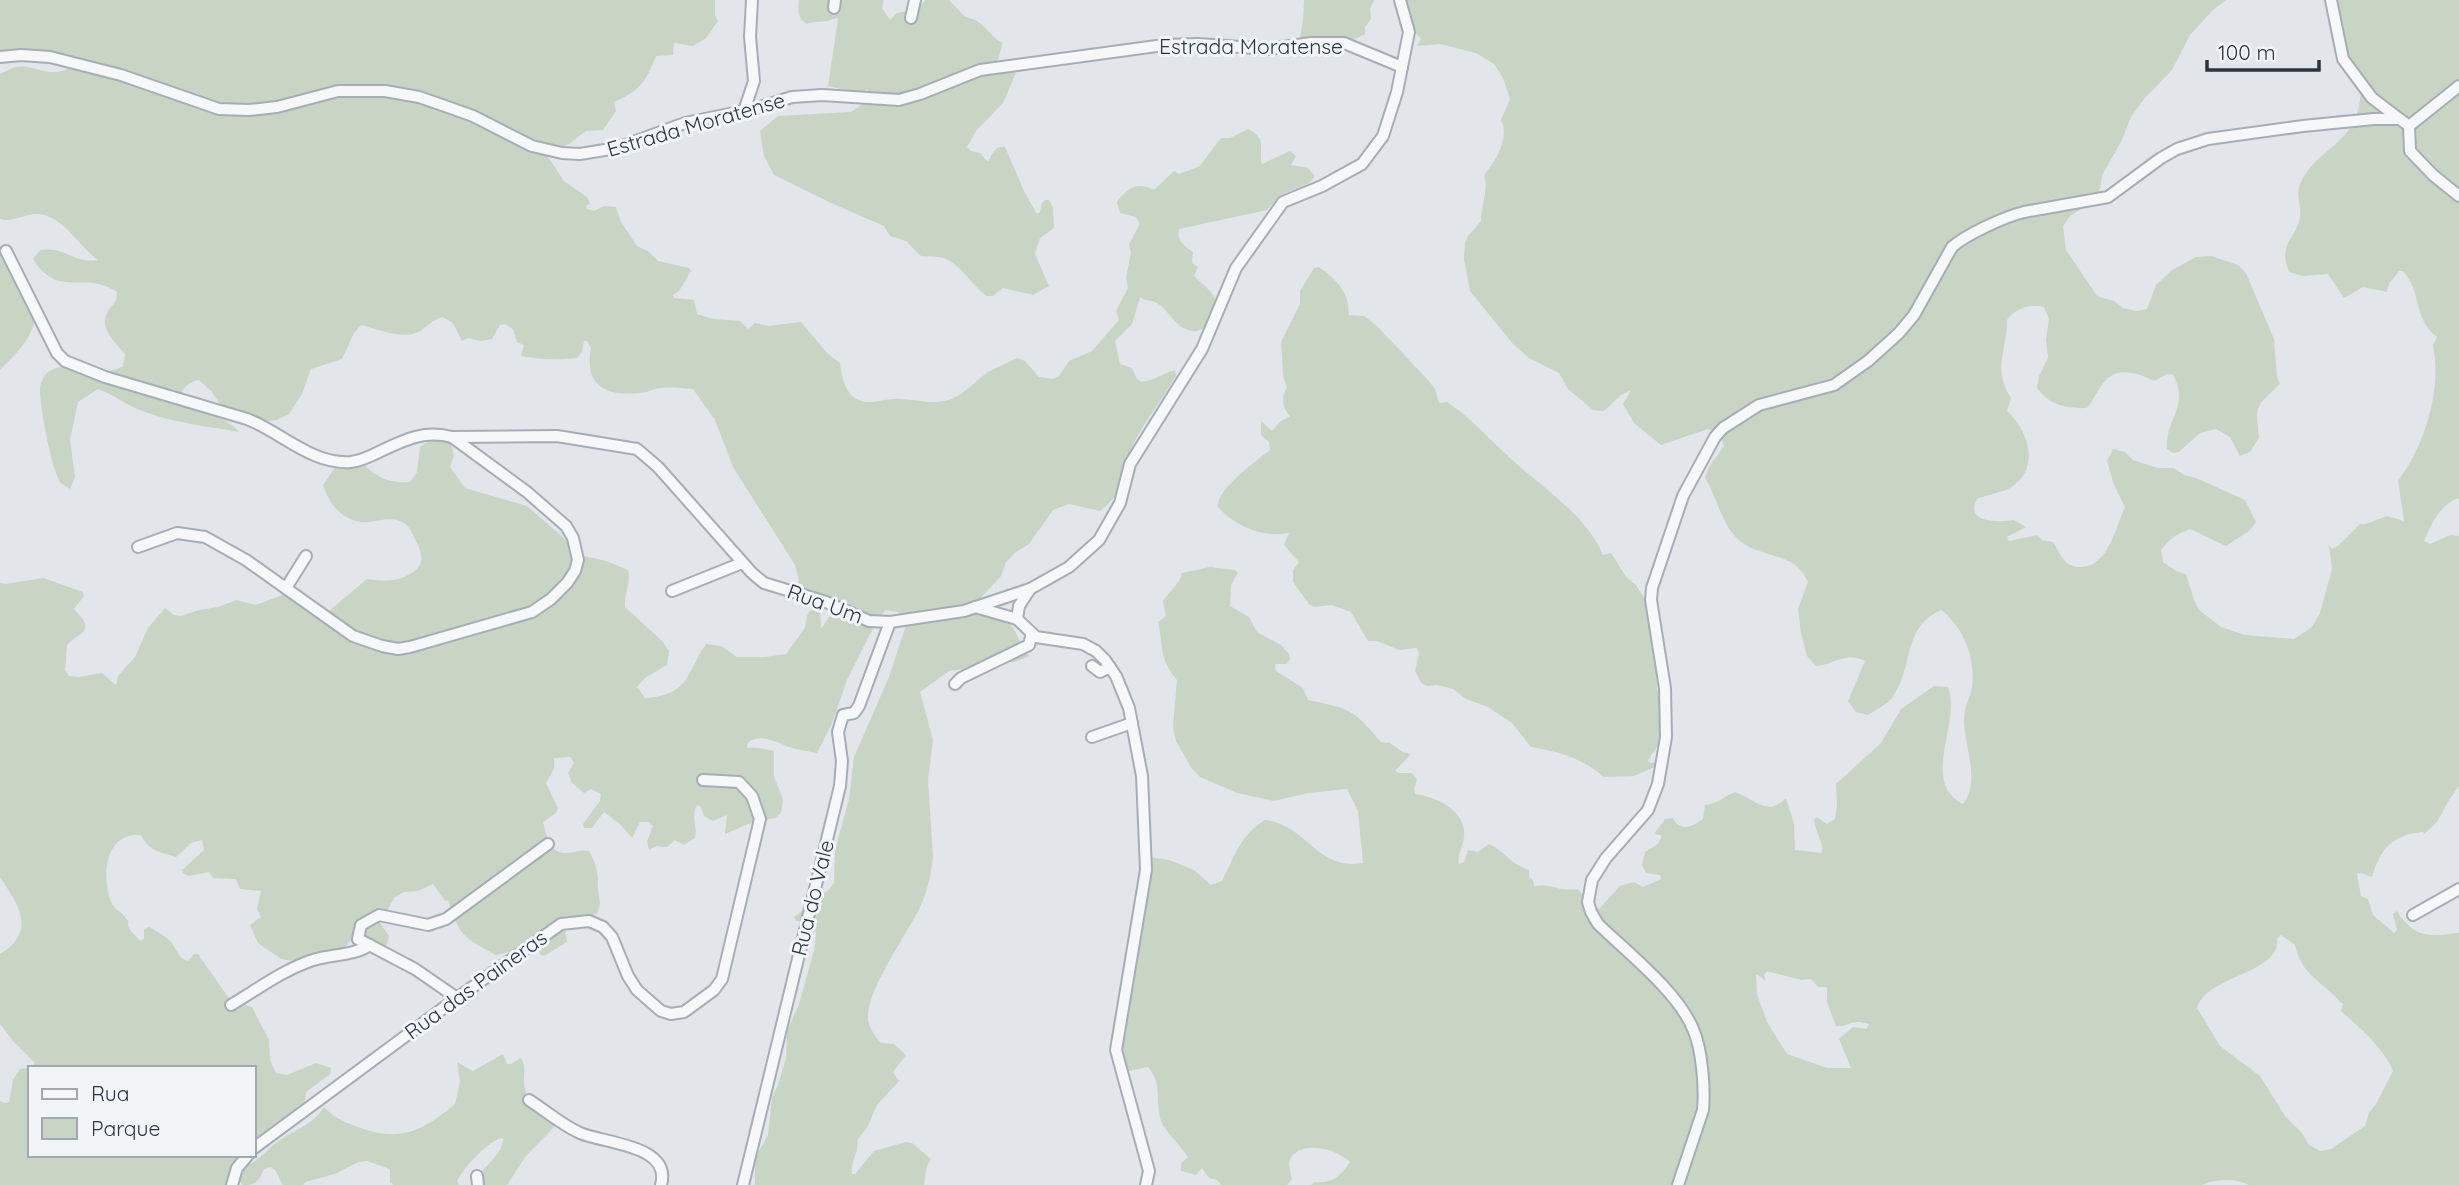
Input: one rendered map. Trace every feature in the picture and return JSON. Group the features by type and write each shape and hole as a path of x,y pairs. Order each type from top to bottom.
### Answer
{"street":[{"path":"744,111 754,80 750,37 751,0"},
{"path":"911,18 915,0"},
{"path":"970,609 1030,589 1069,567 1099,540 1120,503 1130,464 1202,349 1236,268 1283,202 1322,186 1362,164 1382,136 1397,92 1409,32 1400,0"},
{"path":"2331,0 2343,58 2372,98 2404,123 2410,151 2459,196"},
{"name":"Estrada Moratense","path":"0,57 50,57 121,75 219,109 277,107 338,91 385,91 419,97 473,116 532,146 562,153 596,153 685,123 808,95 899,100 979,70 1164,45 1198,44 1269,49 1311,43 1345,43 1402,67"},
{"path":"1678,1185 1703,1110 1704,1098 1694,1031 1676,1001 1598,924 1588,902 1598,869 1648,810 1658,784 1666,737 1665,688 1651,611 1652,588 1679,506 1715,437 1740,415 1759,405 1825,388 1842,380 1868,361 1906,325 1952,247 2012,216 2108,197 2161,158 2177,149 2208,139 2374,119 2404,123 2459,86"},
{"name":"Rua Um","path":"6,251 57,353 65,361 78,367 254,422 308,452 337,462 357,461 418,436 436,433 452,437 556,436 636,449 658,467 742,563 764,583 826,602 869,621 890,622 970,609"},
{"path":"138,547 177,533 194,534 218,542 353,636 398,649 532,612 551,599 575,571 578,561 573,538 566,526 527,492 452,437"},
{"path":"286,588 306,556"},
{"path":"672,591 742,563"},
{"path":"1017,619 1019,606 1030,589"},
{"path":"970,609 1017,619 1036,637 1083,644 1096,651 1110,667 1124,692 1142,776 1146,870 1116,1050 1149,1171 1156,1185"},
{"name":"Rua do Vale","path":"743,1185 840,786 842,761 838,732 843,715 854,713 859,706 890,622"},
{"path":"955,684 961,678 1029,645 1032,633"},
{"path":"1092,666 1100,672 1110,667"},
{"path":"1092,737 1132,723"},
{"name":"Rua das Paineras","path":"256,1147 561,924 589,921 603,927 612,937 628,976 637,990 661,1011 671,1014 684,1012 714,990 722,979 760,819 752,796 739,782 703,780"},
{"path":"457,998 415,969 358,939 361,925 379,915 428,925 446,919 548,845"},
{"path":"2413,915 2459,889"},
{"path":"231,1005 276,976 310,961 332,955 358,953 370,945"},
{"path":"529,1101 580,1133 654,1157 663,1171 661,1185"},
{"path":"232,1185 237,1168 246,1157"},
{"path":"1146,1185 1149,1171"}],"green space":[{"path":"0,0 715,0 715,15 718,21 706,38 693,46 674,43 673,55 656,56 641,85 614,102 616,111 603,130 586,131 559,148 522,143 548,157 564,181 587,197 590,204 586,206 587,209 594,211 604,206 616,207 621,222 637,246 648,251 658,261 689,268 691,271 679,291 673,295 674,298 694,300 697,314 713,319 740,321 748,329 755,323 768,326 801,322 827,353 840,363 847,389 862,401 944,401 962,393 988,372 1017,358 1025,361 1039,377 1053,379 1059,376 1069,361 1092,351 1119,320 1116,311 1128,288 1126,278 1131,253 1129,244 1140,224 1136,217 1120,213 1117,202 1133,187 1142,186 1154,190 1174,171 1179,174 1200,166 1221,138 1230,138 1248,129 1260,140 1262,164 1290,151 1296,156 1291,165 1308,168 1315,176 1309,183 1280,195 1267,210 1179,229 1180,240 1193,252 1192,263 1198,267 1194,276 1210,291 1216,301 1213,319 1205,328 1188,330 1180,326 1157,303 1140,297 1132,324 1115,341 1120,364 1132,368 1141,382 1171,371 1175,371 1176,375 1138,435 1122,484 1100,511 1069,504 1053,510 1029,544 1006,562 1001,576 976,603 1006,621 1016,632 1023,651 1030,656 1014,662 949,671 920,692 933,740 928,779 933,857 921,905 880,978 869,1007 868,1019 871,1029 881,1043 894,1044 906,1055 893,1072 899,1081 877,1105 867,1128 857,1140 852,1174 855,1174 874,1151 906,1142 912,1143 931,1159 924,1185 755,1185 755,1158 768,1135 772,1097 786,1058 787,1032 799,1004 815,947 816,933 813,925 796,921 794,917 812,900 829,890 834,882 835,850 849,799 854,757 889,677 908,619 898,612 885,610 847,680 832,723 817,753 762,738 751,740 747,744 747,748 774,751 774,777 783,799 781,813 775,818 748,824 725,834 727,815 713,821 704,816 701,807 697,805 694,814 695,838 684,845 675,840 667,847 656,846 649,850 647,841 653,826 649,822 640,822 632,838 604,812 592,828 584,828 583,824 600,801 601,794 591,789 584,793 572,783 568,773 574,763 570,757 554,758 554,769 546,783 558,808 556,813 543,822 549,842 560,852 589,851 597,872 600,906 597,914 573,920 565,928 567,942 544,956 536,945 496,955 470,940 460,929 448,900 445,901 433,884 395,897 378,920 389,936 382,950 365,952 355,935 337,952 292,961 281,959 258,943 250,925 261,917 257,909 261,891 240,889 236,879 213,878 209,872 189,876 183,873 182,870 204,850 202,840 191,843 176,857 151,848 141,835 129,836 120,841 109,858 106,880 108,892 112,904 128,920 129,928 140,941 144,939 144,929 149,927 169,940 184,959 188,961 194,954 198,954 228,997 252,1007 269,1040 270,1060 276,1073 287,1075 316,1063 331,1068 330,1074 306,1092 304,1107 256,1146 256,1066 31,1066 35,1063 0,1024 0,954 18,936 21,918 0,877 0,583 43,578 83,592 84,596 74,609 85,627 82,633 67,645 65,670 69,676 79,677 102,673 116,685 118,676 135,657 148,628 165,608 174,615 181,616 236,600 256,605 285,594 321,612 329,611 367,579 395,580 416,570 420,566 420,551 407,525 394,520 361,522 346,517 334,506 323,485 336,466 357,458 380,477 410,482 417,472 420,447 432,440 442,440 451,444 454,456 450,467 465,488 527,506 584,556 628,570 625,607 662,641 669,651 667,665 645,678 637,687 645,698 660,696 679,687 706,644 721,646 737,657 786,654 805,628 812,608 816,607 820,611 821,629 838,604 796,587 799,580 795,565 733,467 715,420 693,389 664,388 628,394 607,390 594,380 590,361 591,348 587,341 584,341 582,352 577,358 521,356 524,345 517,342 513,329 505,324 500,325 492,339 480,341 468,338 462,341 453,323 443,317 418,332 405,335 361,325 354,333 342,359 311,369 302,394 289,414 277,420 262,422 224,410 211,391 199,380 188,384 181,394 177,395 191,407 225,421 239,432 154,415 136,409 98,389 78,402 70,440 75,477 70,489 63,485 57,477 47,437 40,396 41,385 46,374 54,369 72,367 103,371 123,366 125,354 105,325 107,313 115,302 117,292 93,283 62,281 43,271 33,259 40,250 57,250 82,260 98,260 56,220 38,214 9,220 0,219 0,74 23,66 58,72 74,65 0,52"},
{"path":"799,0 884,0 882,8 890,20 897,13 918,9 925,0 949,0 965,17 977,21 1003,43 996,66 1016,73 1003,103 976,131 967,147 980,153 988,162 996,149 1005,147 1037,214 1042,202 1049,200 1053,208 1054,228 1040,238 1035,254 1049,286 1033,295 1003,288 993,296 986,296 950,261 941,257 921,256 906,241 890,236 884,226 774,175 764,156 760,131 778,116 851,112 869,100 868,90 854,92 828,86 838,19 807,24 798,10"},
{"path":"1304,0 1374,0 1365,34 1351,41 1300,38"},
{"path":"1395,0 2226,0 2190,35 2172,70 2131,117 2121,142 2102,175 2095,200 2070,216 2063,226 2066,250 2097,296 2114,301 2123,308 2136,311 2147,309 2156,285 2172,270 2196,257 2211,256 2238,265 2246,273 2274,339 2280,384 2259,407 2259,438 2250,452 2240,456 2230,437 2216,429 2200,433 2179,452 2173,453 2167,449 2169,429 2179,395 2173,375 2167,374 2154,381 2136,374 2117,373 2103,383 2087,408 2066,407 2053,402 2037,388 2039,376 2048,358 2046,340 2049,319 2044,307 2028,306 2018,310 2007,320 2001,369 2011,398 2007,411 2015,419 2026,439 2026,471 2010,488 1977,499 1974,507 1975,513 1985,520 2014,520 2026,527 2007,537 2009,541 2037,535 2042,540 2053,542 2068,564 2078,567 2090,565 2098,561 2110,544 2125,507 2114,485 2107,461 2113,449 2125,452 2133,460 2158,468 2174,468 2184,475 2245,500 2256,522 2249,531 2226,546 2190,529 2185,531 2170,540 2161,550 2163,562 2186,574 2199,610 2221,627 2245,635 2294,639 2312,627 2320,613 2332,569 2329,545 2332,549 2338,546 2360,524 2387,516 2404,521 2398,481 2408,467 2423,434 2435,380 2433,345 2437,337 2424,322 2413,288 2403,271 2399,271 2389,284 2387,292 2363,287 2344,298 2328,274 2303,276 2289,272 2286,263 2287,245 2299,222 2299,186 2313,165 2347,132 2355,120 2360,102 2363,77 2343,59 2335,0 2459,0 2459,498 2441,510 2424,541 2430,544 2450,535 2459,536 2459,786 2437,822 2424,834 2403,836 2389,845 2379,858 2372,877 2357,874 2361,896 2368,899 2373,915 2394,933 2397,930 2393,914 2397,911 2403,920 2423,934 2459,933 2459,1185 2249,1185 2225,1180 2202,1185 1311,1185 1335,1178 1350,1162 1322,1148 1305,1148 1290,1158 1292,1179 1287,1185 1221,1185 1217,1180 1209,1178 1202,1168 1196,1175 1181,1171 1181,1163 1188,1157 1161,1121 1153,1073 1148,1067 1129,1071 1114,1052 1112,1034 1127,996 1150,857 1169,860 1194,870 1211,885 1222,881 1243,840 1265,820 1292,830 1334,860 1347,864 1363,863 1358,811 1347,789 1308,793 1274,801 1237,793 1200,777 1192,769 1176,741 1173,726 1177,680 1164,658 1158,622 1166,616 1163,601 1182,573 1210,567 1235,570 1238,573 1231,585 1230,606 1249,617 1257,632 1281,645 1289,654 1287,664 1275,664 1276,671 1303,688 1308,700 1350,712 1381,742 1390,743 1411,754 1395,771 1412,773 1417,779 1415,794 1441,802 1461,820 1464,837 1459,864 1464,862 1468,850 1478,852 1489,844 1517,865 1529,870 1534,886 1577,889 1599,909 1620,886 1634,882 1643,887 1661,879 1660,875 1646,873 1642,865 1645,852 1658,844 1661,838 1661,835 1654,834 1665,819 1673,818 1683,827 1691,826 1703,819 1705,805 1735,792 1767,807 1779,804 1786,798 1794,824 1795,850 1822,853 1814,820 1817,817 1827,824 1835,819 1836,784 1881,743 1901,709 1934,686 1948,687 1951,702 1944,751 1944,781 1950,794 1963,804 1971,785 1964,719 1972,688 1972,666 1967,645 1949,617 1941,610 1919,628 1913,639 1903,675 1889,701 1868,715 1856,712 1848,701 1865,661 1852,657 1816,666 1807,656 1801,633 1798,609 1808,582 1803,573 1789,561 1744,544 1725,522 1705,478 1710,465 1724,446 1720,435 1708,429 1661,445 1634,423 1623,404 1631,390 1621,395 1604,411 1593,410 1568,389 1559,373 1529,358 1513,344 1470,291 1464,259 1465,243 1481,221 1486,186 1484,175 1503,142 1501,120 1510,99 1503,78 1494,64 1476,53 1440,44 1417,46 1421,39 1405,21","holes":["2281,935 2295,945 2308,972 2343,1003 2341,1011 2377,1046 2393,1071 2369,1113 2365,1126 2331,1149 2320,1151 2309,1145 2302,1133 2285,1116 2260,1076 2220,1046 2197,1008 2203,997 2214,988 2267,960 2275,951 2277,939","1767,971 1801,980 1811,979 1818,987 1827,987 1827,1002 1836,1026 1854,1022 1869,1024 1866,1029 1853,1027 1839,1039 1851,1068 1827,1068 1787,1054 1767,1022 1757,994 1756,974 1766,981 1764,975"]},
{"path":"0,246 23,297 33,304 34,317 32,329 25,342 0,370"},
{"path":"1318,267 1341,287 1347,298 1349,315 1364,316 1376,325 1428,380 1435,389 1439,403 1447,402 1463,414 1574,513 1603,555 1611,553 1627,578 1636,585 1650,608 1658,674 1657,688 1665,722 1659,744 1648,760 1650,763 1658,762 1657,766 1634,776 1604,777 1588,765 1570,757 1531,747 1512,723 1488,707 1466,699 1453,689 1422,684 1415,671 1419,654 1417,648 1399,650 1377,641 1368,641 1351,612 1332,605 1314,607 1309,604 1293,582 1293,570 1299,562 1284,545 1289,533 1269,534 1250,529 1233,520 1218,507 1219,500 1230,485 1270,450 1269,442 1261,435 1261,421 1272,431 1290,416 1283,402 1287,388 1283,375 1281,342 1300,304 1300,291 1314,268"},
{"path":"503,1054 507,1064 521,1058 525,1087 530,1100 539,1112 556,1125 525,1157 507,1185 480,1185 479,1176 498,1154 503,1138 491,1143 477,1155 457,1181 459,1185 394,1185 390,1182 390,1169 367,1161 358,1162 335,1174 305,1182 303,1185 283,1185 271,1167 264,1169 256,1182 247,1185 237,1179 230,1185 0,1185 0,1101 9,1102 13,1080 20,1069 28,1067 28,1157 246,1157 244,1166 310,1122 324,1107 341,1120 382,1134 407,1132 419,1129 455,1104 460,1082 457,1062 473,1071"}]}
